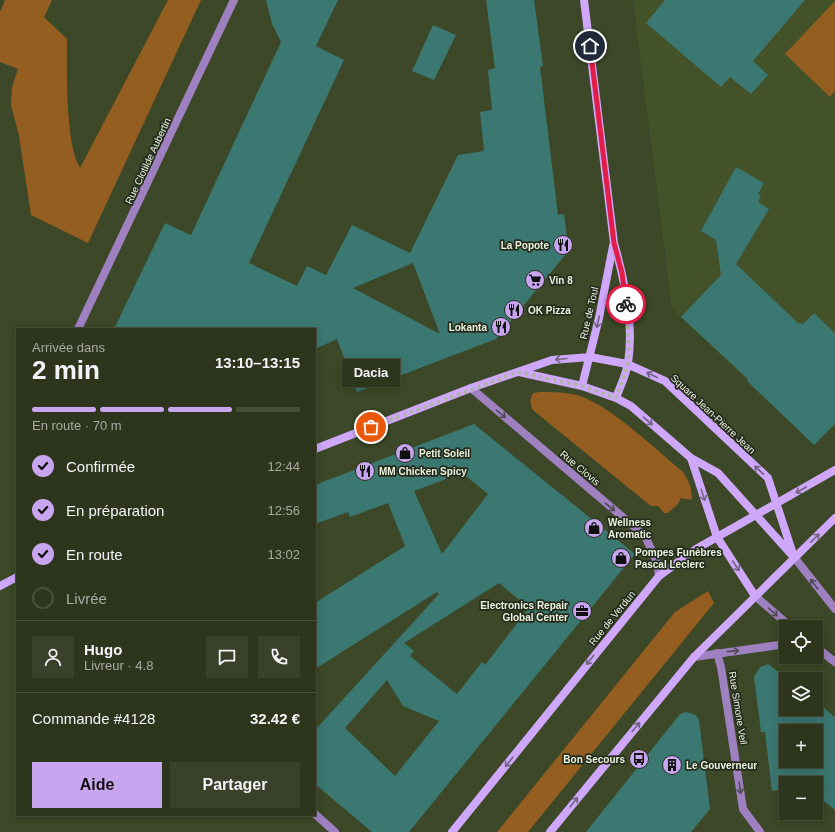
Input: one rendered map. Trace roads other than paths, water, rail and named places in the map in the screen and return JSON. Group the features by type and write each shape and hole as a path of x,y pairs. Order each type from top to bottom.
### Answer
{"main road":[{"name":"Rue de Toul","path":"584,0 614,243 623,280 628,322 628,364 616,398"},
{"name":"Rue de Toul","path":"582,386 590,357 614,243"},
{"name":"Square Jean-Pierre Jean","path":"518,372 552,360 590,357 628,364 664,381 768,478 794,558"},
{"path":"316,449 471,388 518,372 582,386 616,398 631,406 691,458 718,473 794,558"},
{"path":"691,458 717,537 755,596"},
{"name":"Rue de Verdun","path":"452,832 659,576 696,549 835,470"},
{"path":"550,832 694,657 835,518"},
{"path":"0,586 16,578"}],"street":[{"name":"Rue Clotilde Aubertin","path":"78,328 234,0"},
{"name":"Rue Clovis","path":"471,388 645,536 657,562 659,576"},
{"path":"794,558 835,609"},
{"path":"755,596 783,620"},
{"path":"694,657 779,645"},
{"name":"Rue Simone Veil","path":"717,653 721,667 743,809 760,832"},
{"path":"823,653 835,662"},
{"path":"316,815 335,832"}],"place":[{"name":"La Popote","path":"563,245"},
{"name":"Vin 8","path":"535,280"},
{"name":"OK Pizza","path":"514,310"},
{"name":"Lokanta","path":"501,327"},
{"name":"Dacia","path":"371,427"},
{"name":"Petit Soleil","path":"405,453"},
{"name":"MM Chicken Spicy","path":"365,471"},
{"name":"Wellness Aromatic","path":"594,528"},
{"name":"Pompes Funèbres Pascal Leclerc","path":"621,558"},
{"name":"Electronics Repair Global Center","path":"582,611"},
{"name":"Bon Secours","path":"639,759"},
{"name":"Le Gouverneur","path":"672,765"}]}
